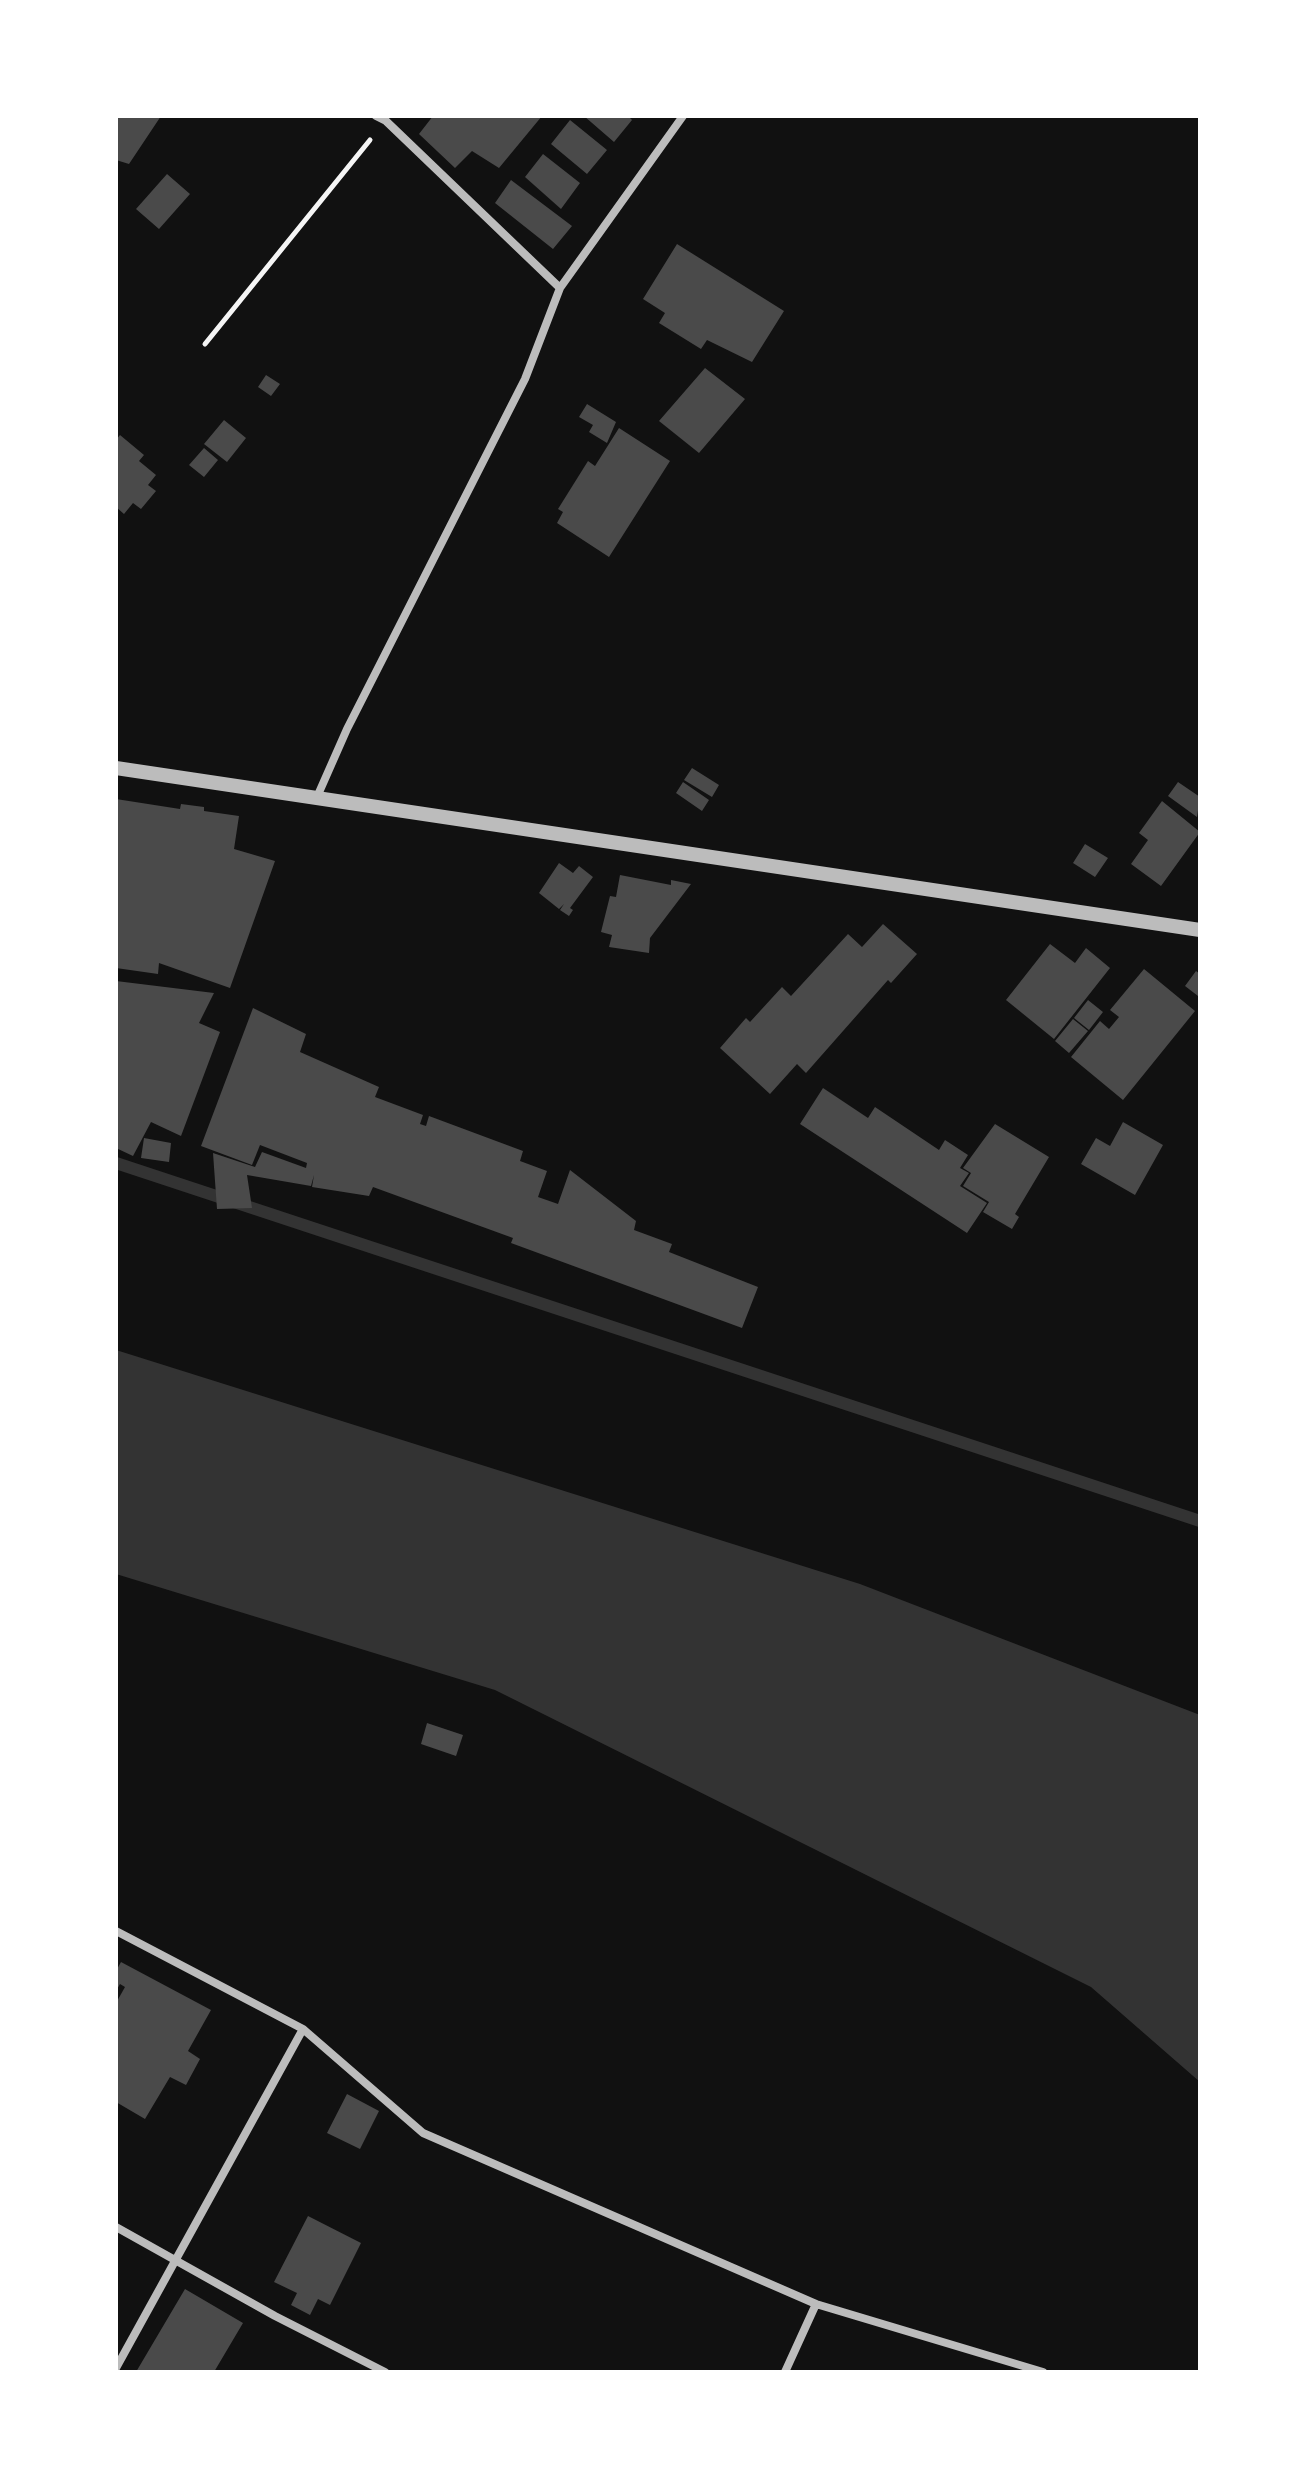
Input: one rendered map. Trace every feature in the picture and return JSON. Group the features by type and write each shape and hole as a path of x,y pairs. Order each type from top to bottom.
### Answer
{"street":[{"path":"376,116 388,118 560,288"},
{"path":"317,797 347,729 525,379 560,288 683,116"},
{"path":"116,768 1200,930"},
{"path":"116,1931 303,2029 423,2133 816,2304 1043,2372"},
{"path":"116,2368 303,2029"},
{"path":"116,2227 385,2372"},
{"path":"785,2372 816,2304"}],"path":[{"path":"205,344 388,118"}],"shaded area":[{"path":"116,1350 860,1584 1200,1715 1200,2082 1091,1987 495,1690 116,1574"}],"building":[{"path":"116,116 161,116 129,164 116,160"},
{"path":"433,116 542,116 499,168 472,151 455,168 419,134"},
{"path":"584,116 628,116 632,120 614,142"},
{"path":"570,120 607,150 587,174 551,144"},
{"path":"543,154 580,183 561,209 525,177"},
{"path":"167,174 190,194 159,229 136,209"},
{"path":"511,180 572,226 553,249 495,203"},
{"path":"677,244 784,311 752,362 707,340 701,349 659,323 665,313 643,299"},
{"path":"705,368 745,399 699,453 659,421"},
{"path":"266,375 280,384 271,396 258,387"},
{"path":"587,404 616,422 607,443 589,432 593,425 579,417"},
{"path":"224,420 246,438 227,462 204,444"},
{"path":"619,428 670,461 609,557 557,523 563,512 558,509 588,461 595,466"},
{"path":"120,435 144,455 139,461 156,475 148,485 156,491 141,509 133,503 124,514 116,507 116,440"},
{"path":"204,448 218,460 204,477 189,465"},
{"path":"692,768 719,785 712,797 684,780"},
{"path":"683,782 709,800 702,811 676,793"},
{"path":"1178,782 1200,797 1197,817 1168,796"},
{"path":"116,799 180,809 181,804 204,807 204,811 239,816 234,849 275,861 230,988 159,963 158,974 116,968"},
{"path":"1162,801 1200,832 1161,886 1131,864 1148,840 1139,833"},
{"path":"1085,844 1108,858 1095,877 1073,863"},
{"path":"559,863 573,873 579,866 593,877 570,908 573,910 569,916 560,910 564,904 559,909 539,893"},
{"path":"620,875 671,885 671,880 691,884 650,938 649,953 609,947 612,935 601,932 610,896 616,897"},
{"path":"883,924 917,954 891,983 888,980 806,1073 797,1064 770,1094 720,1048 746,1018 750,1022 782,987 791,996 848,934 862,947"},
{"path":"1050,944 1075,963 1086,948 1110,968 1054,1039 1006,1000"},
{"path":"1144,969 1195,1011 1123,1100 1071,1057 1100,1021 1109,1029 1119,1017 1110,1010"},
{"path":"1196,971 1200,974 1198,996 1185,986"},
{"path":"116,981 214,993 199,1023 220,1032 181,1136 151,1122 133,1156 116,1148"},
{"path":"1088,1000 1103,1012 1089,1030 1074,1018"},
{"path":"253,1008 306,1034 300,1052 379,1087 375,1097 423,1115 420,1124 426,1126 429,1116 523,1151 520,1161 547,1171 538,1197 558,1204 570,1170 636,1221 634,1230 672,1244 669,1252 758,1287 742,1328 511,1243 513,1238 373,1187 369,1196 312,1187 314,1175 311,1186 247,1175 252,1208 217,1209 213,1153 255,1167 262,1152 306,1168 307,1163 260,1145 252,1165 201,1146"},
{"path":"1073,1019 1088,1031 1069,1053 1055,1041"},
{"path":"823,1088 868,1118 875,1107 939,1150 945,1140 968,1155 960,1168 969,1173 960,1186 987,1203 967,1233 800,1124"},
{"path":"1123,1122 1163,1145 1135,1195 1081,1164 1096,1138 1110,1146"},
{"path":"995,1124 1049,1157 1015,1214 1019,1217 1012,1229 983,1212 989,1202 963,1186 971,1173 963,1168"},
{"path":"144,1138 171,1143 169,1162 141,1158"},
{"path":"427,1723 463,1735 456,1756 421,1744"},
{"path":"121,1962 211,2010 188,2051 200,2059 186,2085 170,2077 145,2119 116,2102 116,2003 125,1987 120,1984 116,1991 116,1971"},
{"path":"347,2094 379,2111 360,2149 327,2133"},
{"path":"308,2216 361,2243 330,2305 318,2299 310,2315 291,2305 297,2293 274,2282"},
{"path":"185,2289 243,2323 214,2372 136,2372"}],"waterway":[{"path":"116,1163 1200,1521"}]}
